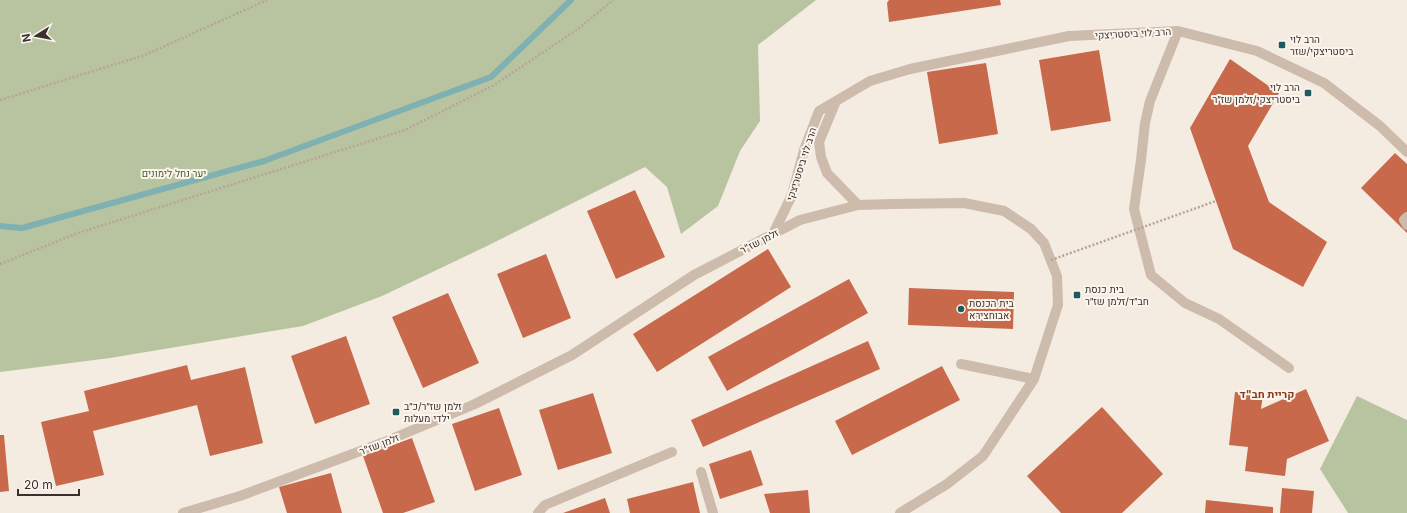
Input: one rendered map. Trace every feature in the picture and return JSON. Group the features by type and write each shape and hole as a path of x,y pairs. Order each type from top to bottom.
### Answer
{"street":[{"name":"הרב לוי ביסטריצקי","path":"773,234 792,195 804,150 819,110 870,81 910,69 1069,36 1178,30 1256,51 1324,83 1380,126 1407,152"},
{"path":"1178,30 1150,101 1145,123 1134,209 1151,275 1185,303 1219,319 1288,368"},
{"name":"הרב לוי ביסטריצקי","path":"836,101 819,142 821,157 827,173 858,205"},
{"name":"זלמן שז\"ר","path":"183,513 212,509 240,496 382,443 475,404 572,355 694,275 800,220 858,205 929,202 964,203 1004,211 1031,229 1044,243 1057,276 1058,305 1034,379 983,456 948,484 900,513"},
{"path":"1407,217 1404,220 1407,225"},
{"path":"961,364 1034,379"},
{"path":"538,513 546,505 672,452"},
{"path":"701,472 713,513"}],"path":[{"path":"0,100 145,55 267,0"},
{"path":"0,264 78,232 405,130 494,85 578,29 613,0"},
{"path":"1051,260 1216,201"}],"green space":[{"name":"יער נחל לימונים","path":"0,0 816,0 758,45 760,121 740,151 718,206 681,234 667,187 645,167 487,246 382,296 303,326 110,358 0,372"},
{"path":"1357,396 1407,420 1407,513 1348,513 1320,469"}],"building":[{"path":"889,0 1000,0 1001,5 889,22 887,3"},
{"path":"1099,50 1111,121 1051,131 1039,60"},
{"path":"1230,59 1279,93 1248,146 1269,202 1327,242 1303,287 1233,249 1190,128"},
{"path":"986,63 998,134 939,144 927,72"},
{"path":"1395,153 1407,164 1407,233 1361,188"},
{"path":"635,190 665,257 616,279 587,211"},
{"path":"768,249 791,287 657,372 633,334"},
{"path":"546,254 571,318 523,338 497,274"},
{"path":"849,279 868,313 727,391 708,357"},
{"name":"בית הכנסת אבוחצירא","path":"909,288 1014,292 1013,329 908,325"},
{"path":"448,293 479,363 423,388 392,317"},
{"path":"346,336 370,404 315,424 291,356"},
{"path":"868,341 880,369 703,447 691,420"},
{"path":"187,365 191,380 245,367 263,443 210,456 197,405 93,431 104,475 56,486 41,422 89,411 84,391"},
{"path":"942,366 960,400 852,455 835,421"},
{"path":"1306,389 1329,441 1287,459 1285,476 1245,471 1248,447 1229,445 1235,392 1263,395 1261,409"},
{"path":"593,393 612,453 558,470 539,410"},
{"path":"1102,407 1163,474 1122,513 1061,513 1027,476"},
{"path":"499,408 522,475 475,491 452,424"},
{"path":"0,435 4,435 9,491 0,492"},
{"path":"412,438 435,502 403,513 383,513 363,456"},
{"path":"751,450 763,485 720,499 709,464"},
{"path":"331,473 342,513 287,513 279,487"},
{"path":"693,482 700,513 630,513 627,499"},
{"path":"1282,488 1314,491 1312,513 1280,513"},
{"path":"808,490 810,513 770,513 764,494"},
{"path":"605,498 610,513 563,513"},
{"path":"1206,500 1273,507 1273,513 1205,513"}],"waterway":[{"path":"0,226 22,228 264,161 491,77 571,0"}],"place":[{"name":"הרב לוי ביסטריצקי/שזר","path":"1282,45"},
{"name":"הרב לוי ביסטריצקי/זלמן שז״ר","path":"1308,93"},
{"name":"בית כנסת חב״ד/זלמן שז״ר","path":"1077,295"},
{"name":"בית הכנסת אבוחצירא","path":"961,309"},
{"name":"זלמן שז״ר/כ״ב ילדי מעלות","path":"396,412"}],"district":[{"name":"קריית חב\"ד","path":"1267,394"}]}
